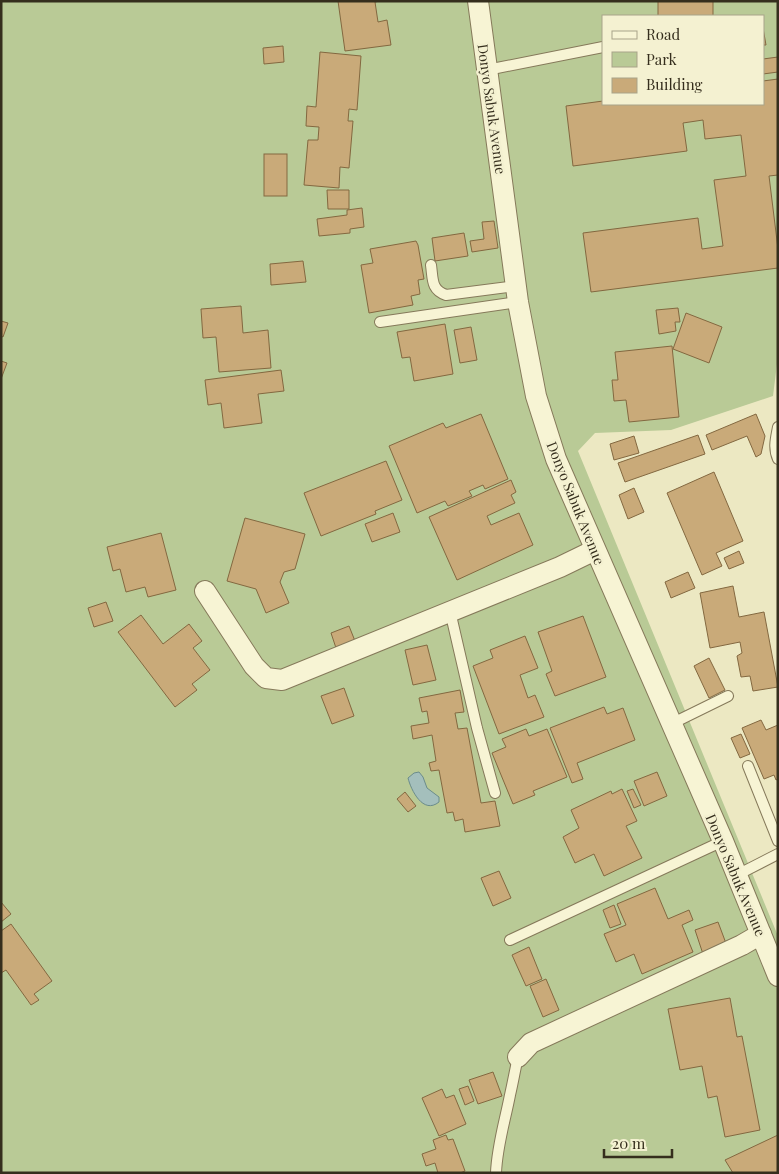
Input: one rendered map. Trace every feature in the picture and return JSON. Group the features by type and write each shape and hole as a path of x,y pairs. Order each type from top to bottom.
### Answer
{"street":[{"name":"Donyo Sabuk Avenue","path":"478,1 517,294 536,396 556,459 737,875 778,976"},
{"path":"205,591 254,666 266,678 282,680 450,612 595,550"},
{"path":"518,1057 531,1043 761,934"}],"lane":[{"path":"487,70 602,47"},
{"path":"431,265 434,288 439,293 446,295 517,294"},
{"path":"380,322 517,294"},
{"path":"778,427 774,442 778,459"},
{"path":"450,612 494,793"},
{"path":"671,724 728,696"},
{"path":"748,766 778,840"},
{"path":"510,940 722,842"},
{"path":"737,875 778,854"},
{"path":"496,1173 497,1155 518,1057"}],"green space":[{"path":"1,1 778,1 778,356 773,396 671,430 595,433 578,451 778,936 778,1173 1,1173"}],"water":[{"path":"419,772 427,788 439,797 439,802 428,805 423,803 415,794 408,778 414,773"}],"building":[{"path":"338,1 380,1 375,2 378,22 387,20 391,45 345,51"},
{"path":"658,1 713,1 713,15 658,15"},
{"path":"283,46 284,62 264,64 263,48"},
{"path":"320,52 361,56 357,110 349,109 348,121 353,121 349,168 340,167 339,188 304,185 308,140 318,140 319,127 306,126 307,106 316,107"},
{"path":"778,57 778,72 764,74 764,59"},
{"path":"778,79 778,175 769,176 778,249 778,268 591,292 583,233 698,218 702,249 723,246 714,180 746,176 741,135 705,139 703,120 683,123 687,151 573,166 566,106 602,101 602,105 764,105 764,81"},
{"path":"264,154 287,154 287,196 264,196"},
{"path":"327,190 349,190 349,209 328,209"},
{"path":"362,208 364,227 350,229 350,233 319,236 317,219 347,215 347,210"},
{"path":"494,221 498,248 472,252 470,241 484,239 482,222"},
{"path":"464,233 468,256 435,261 432,238"},
{"path":"416,241 424,279 418,280 420,294 411,296 413,305 369,313 361,265 373,263 370,249"},
{"path":"303,261 306,282 271,285 270,264"},
{"path":"241,306 243,333 268,330 271,368 219,372 216,337 203,338 201,309"},
{"path":"678,308 680,322 675,322 676,331 659,334 656,310"},
{"path":"686,313 722,327 709,363 673,349"},
{"path":"1,321 8,323 3,337 1,336"},
{"path":"445,324 453,374 414,381 410,357 402,358 397,332"},
{"path":"471,327 477,360 460,363 454,330"},
{"path":"672,346 679,417 629,422 626,400 614,401 612,380 618,380 615,352"},
{"path":"1,361 7,363 1,379"},
{"path":"281,370 284,391 258,394 262,423 224,428 221,403 208,405 205,380"},
{"path":"481,414 508,479 485,489 483,485 469,491 472,496 448,506 445,501 417,513 389,446 443,423 446,428"},
{"path":"756,414 765,436 761,454 756,457 747,436 712,450 706,435"},
{"path":"698,435 705,454 625,482 618,463"},
{"path":"634,436 639,453 614,460 610,444"},
{"path":"386,461 402,500 375,511 376,514 321,536 304,493"},
{"path":"714,472 743,541 716,553 722,566 702,575 667,493"},
{"path":"511,480 516,492 511,495 515,503 487,516 491,525 519,513 533,545 457,580 429,517"},
{"path":"634,488 644,512 628,519 619,495"},
{"path":"393,513 400,532 372,542 365,524"},
{"path":"245,518 305,534 295,569 284,572 280,582 289,603 266,613 256,589 227,581"},
{"path":"161,533 176,590 148,597 145,587 126,592 120,569 113,571 107,547"},
{"path":"739,551 744,563 729,569 724,558"},
{"path":"688,572 695,588 671,598 665,582"},
{"path":"733,586 739,617 764,612 778,687 753,691 750,676 741,677 737,656 742,653 740,642 710,648 700,593"},
{"path":"106,602 113,621 94,627 88,608"},
{"path":"141,615 163,644 189,624 202,641 193,648 210,670 192,684 197,690 175,707 118,632"},
{"path":"583,616 606,677 555,696 546,674 552,671 538,632"},
{"path":"349,626 355,641 336,648 331,633"},
{"path":"525,636 538,668 520,675 528,698 535,695 544,717 499,734 473,666 493,658 490,650"},
{"path":"427,645 436,680 413,685 405,650"},
{"path":"709,658 725,690 709,698 694,666"},
{"path":"344,688 354,716 332,724 321,696"},
{"path":"460,690 464,712 455,713 458,729 467,728 481,803 495,801 500,826 465,832 463,819 455,821 453,812 447,813 439,770 431,771 429,763 436,761 432,735 413,739 411,726 429,723 427,711 422,712 419,698"},
{"path":"604,707 607,714 623,708 635,740 577,763 583,779 572,783 550,728"},
{"path":"761,720 766,730 778,725 778,779 776,780 774,775 764,779 742,728"},
{"path":"526,729 529,736 547,729 567,777 533,791 535,795 513,804 492,753 506,747 502,739"},
{"path":"741,734 750,754 740,758 731,738"},
{"path":"657,772 667,796 644,806 634,781"},
{"path":"622,789 637,821 626,826 642,858 604,876 594,854 575,863 563,837 579,828 571,810 611,791 612,794"},
{"path":"633,789 641,805 634,808 627,791"},
{"path":"405,792 416,806 408,812 397,799"},
{"path":"499,871 511,898 493,906 481,878"},
{"path":"655,888 668,919 689,910 693,920 682,925 693,952 642,974 634,954 616,962 604,934 626,925 617,904"},
{"path":"1,902 11,914 1,922"},
{"path":"614,905 621,924 610,928 603,910"},
{"path":"718,922 727,946 703,954 695,930"},
{"path":"11,924 52,981 34,994 39,1000 31,1005 6,970 1,973 1,931"},
{"path":"529,947 542,979 526,986 512,955"},
{"path":"546,979 559,1010 543,1017 530,986"},
{"path":"730,998 737,1037 742,1036 760,1130 725,1137 717,1096 708,1098 702,1066 680,1070 668,1009"},
{"path":"493,1072 502,1096 478,1104 469,1080"},
{"path":"468,1086 474,1101 465,1105 459,1089"},
{"path":"442,1089 446,1098 454,1095 466,1124 439,1136 422,1098"},
{"path":"446,1135 448,1140 453,1139 465,1171 460,1173 438,1173 435,1163 426,1166 422,1154 436,1149 433,1140"},
{"path":"778,1135 778,1173 733,1173 725,1160"}]}
